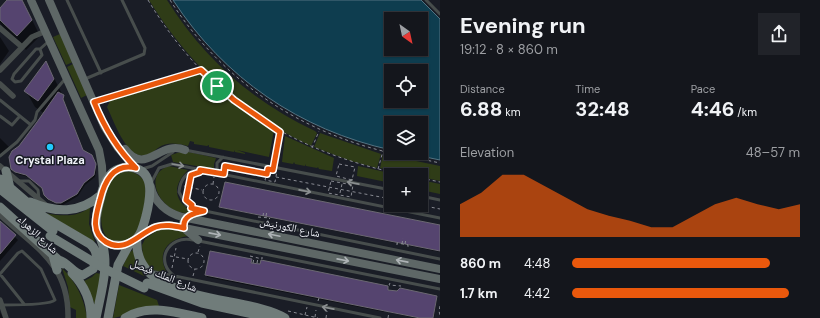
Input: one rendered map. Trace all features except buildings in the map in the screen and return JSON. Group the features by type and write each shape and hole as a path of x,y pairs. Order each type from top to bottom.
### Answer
{"main road":[{"path":"22,198 52,210 67,211 82,208 102,191 102,166 98,150 31,0"},
{"path":"49,0 104,126 118,148 137,168 146,175 150,185 146,216 135,239 118,265 108,318"},
{"path":"104,126 115,134 130,155 138,160 148,159 170,147 185,150"},
{"path":"96,318 105,264 103,246 98,234 95,219 102,191 109,176 116,170 126,167 137,168"},
{"path":"3,169 10,188"},
{"path":"0,179 50,221 90,244 96,254 96,262 93,269 83,275 76,273 0,207"},
{"name":"شارع الكورنيش","path":"150,185 153,194 161,206 173,214 186,218 440,269"},
{"name":"شارع الملك فيصل","path":"0,189 51,233"},
{"name":"شارع الملك فيصل","path":"0,197 99,266 188,304 240,318"},
{"path":"198,244 184,228 183,223 186,218 204,211"},
{"name":"شارع الكورنيش","path":"135,239 158,226 169,225 440,279"},
{"path":"98,234 111,244 119,246 135,239"},
{"path":"135,239 138,255 146,269 156,279 209,297 273,312 285,318"},
{"path":"56,257 57,270"},
{"path":"56,257 76,277 85,289 90,304 91,318"},
{"name":"شارع الملك فيصل","path":"146,286 216,307 271,318"},
{"path":"125,318 139,311 149,310 202,318"}],"street":[{"path":"0,28 22,47"},
{"path":"0,70 35,35 46,31"},
{"path":"0,84 13,96"},
{"path":"3,169 52,210"},
{"name":"شارع الزهراء","path":"0,215 47,257 57,270 66,291 68,318"},
{"path":"1,303 6,318"}],"lane":[{"path":"67,0 101,73"},
{"path":"84,79 144,54 145,48 122,0"},
{"path":"426,0 440,14"},
{"path":"40,49 42,53 41,56 21,81 15,82 12,79 14,74 33,50 40,49 50,40"},
{"path":"0,156 8,147 16,143 31,125 37,112 66,78"},
{"path":"0,100 31,125"},
{"path":"0,116 12,125 20,116"},
{"path":"137,168 152,166 173,152 185,150 223,156 273,168 384,189"},
{"path":"222,174 216,166 219,159 223,156"},
{"path":"150,185 157,171 165,165 172,164 339,196 440,218"},
{"path":"198,169 185,176 180,186 182,200 191,208 440,259"},
{"path":"428,197 440,200"},
{"path":"176,278 167,269 165,255 168,247 177,240 185,238 198,244 440,289"},
{"path":"1,303 24,304 52,303 55,298 41,269 22,251 18,253 0,275 15,290 24,304"},
{"path":"146,269 176,278 380,318"}],"path":[{"path":"148,0 172,36 201,70 234,100 280,132 312,148 348,161 384,170"},
{"path":"170,0 203,45 235,77 279,108 320,130 355,144 383,151 378,169"},
{"path":"94,102 201,70"},
{"path":"312,148 320,130"},
{"path":"273,168 280,132"},
{"path":"222,174 227,157"},
{"path":"426,160 440,163"},
{"path":"347,165 348,161"},
{"path":"347,165 339,164 336,176 342,181 353,186 351,197 328,193 331,181 342,181 352,180 355,167 347,165"},
{"path":"225,166 267,174"},
{"path":"273,168 277,171 275,182 266,180 268,169 273,168"},
{"path":"191,175 186,200 192,205 191,208"},
{"path":"276,176 384,198"},
{"path":"213,184 214,179"},
{"path":"428,179 440,182"},
{"path":"339,196 342,181"},
{"path":"213,184 218,188 218,193 216,198 209,200 204,196 203,190 207,185 213,184"},
{"path":"180,186 203,190"},
{"path":"218,193 222,194"},
{"path":"428,207 440,209"},
{"path":"263,216 264,210"},
{"path":"266,217 267,211"},
{"path":"257,221 258,216 263,216 270,218 268,224"},
{"path":"402,244 403,238"},
{"path":"406,239 405,244 408,245 407,252"},
{"path":"396,250 398,243 405,244"},
{"path":"172,269 177,244"},
{"path":"198,244 198,253"},
{"path":"198,253 203,256 204,262 202,267 195,269 190,265 189,259 193,254 198,253"},
{"path":"165,255 189,259"},
{"path":"253,263 254,258"},
{"path":"257,264 258,258"},
{"path":"204,262 208,263"},
{"path":"194,274 195,269"},
{"path":"392,290 393,286"},
{"path":"318,302 319,298"},
{"path":"305,315 307,306 316,308"},
{"path":"440,306 440,315"},
{"path":"435,308 439,309"},
{"path":"322,310 327,311 326,318"},
{"path":"388,318 389,312"}],"green space":[{"path":"149,0 167,0 197,41 231,76 250,92 271,106 315,131 317,133 311,146 262,119 219,85 199,66 181,45"},
{"path":"60,34 73,62 66,65 53,37"},
{"path":"73,64 87,95 81,98 67,67"},
{"path":"200,71 235,103 274,130 269,157 237,150 245,154 235,152 235,150 234,152 209,147 209,145 194,144 194,142 190,141 188,146 180,144 166,144 148,155 140,156 128,147 122,139 107,107 110,101 109,98"},
{"path":"320,133 381,154 377,168 351,161 314,147"},
{"path":"285,136 334,158 332,171 319,169 318,167 306,166 306,164 305,166 295,164 294,162 293,164 282,162"},
{"path":"180,152 189,152 216,158 214,169 173,162 171,155"},
{"path":"383,154 384,160 412,160 440,166 440,181 428,178 428,168 380,168"},
{"path":"169,166 188,170 177,187 177,192 181,202 193,212 183,213 174,210 165,204 159,196 156,187 156,179 160,171"},
{"path":"358,166 384,172 384,182 357,176"},
{"path":"129,171 137,174 144,181 146,192 145,200 138,230 128,239 116,242 107,237 103,230 101,220 104,199 107,189 115,176 122,172"},
{"path":"428,181 440,184 440,194 428,191"},
{"path":"90,207 89,224 95,242 45,213 74,215 85,211"},
{"path":"159,229 178,230 188,236 174,240 169,244 163,253 164,266 167,273 152,270 143,259 142,245 145,239"},
{"path":"134,249 137,263 145,274 144,276 123,266 129,253"},
{"path":"62,268 79,291 87,318 76,318 76,310 70,307 68,287"},
{"path":"96,273 101,274 95,305 84,281"},
{"path":"119,285 157,300 159,306 113,318"}],"water":[{"path":"173,0 421,0 440,19 440,160 428,158 428,116 384,116 384,148 358,141 326,129 295,114 267,97 240,76 216,54 193,28"}],"place":[{"name":"Crystal Plaza","path":"50,147"}],"route":[{"path":"201,70 217,86 243,107 280,132 273,170 268,169 267,174 225,166 224,174 200,170 200,172 191,175 186,200 192,205 191,208 204,211 186,218 183,223 184,228 169,225 158,226 130,243 119,246 104,240 98,234 95,227 95,219 105,183 109,176 116,170 126,167 136,168 129,162 108,134 94,102 201,70"}]}
